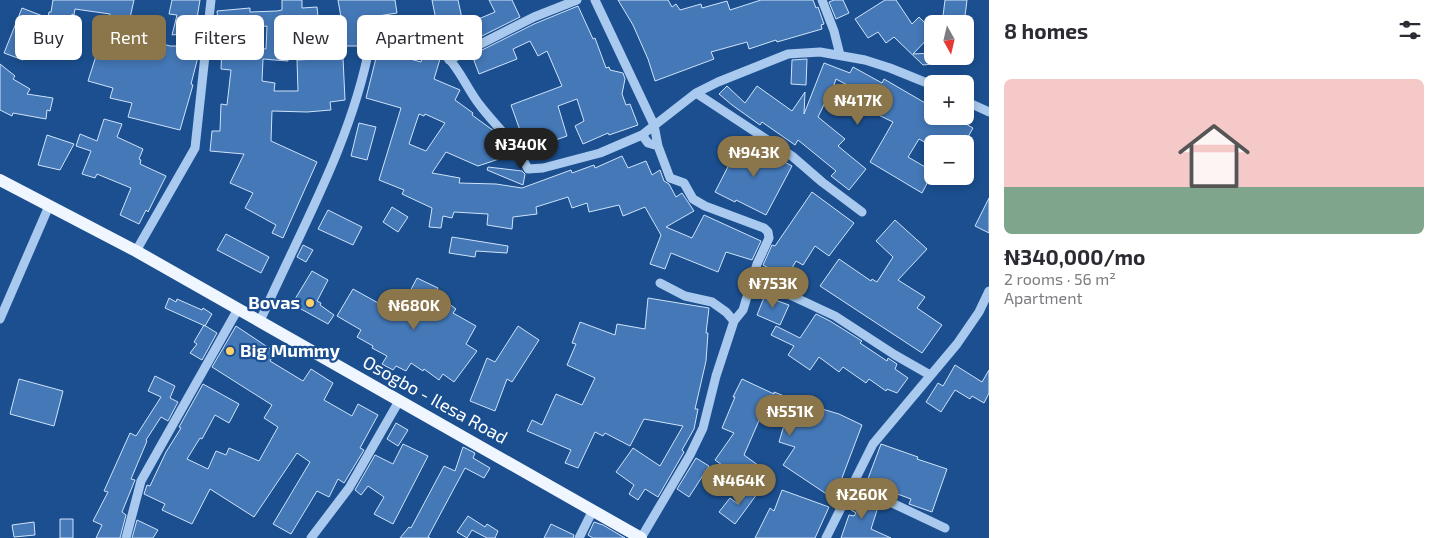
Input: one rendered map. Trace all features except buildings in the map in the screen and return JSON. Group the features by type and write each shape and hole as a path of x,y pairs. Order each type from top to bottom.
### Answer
{"main road":[{"name":"Osogbo - Ilesa Road","path":"0,180 136,251 641,538"}],"street":[{"path":"136,251 195,148 211,0"},
{"path":"482,43 534,17 576,0"},
{"path":"595,0 654,125 658,146 670,178 684,183 694,199 705,206 764,228 768,232 769,238 757,264 755,276 743,310 734,321 716,376 703,428 690,455 641,538"},
{"path":"822,0 834,31 840,55"},
{"path":"449,60 479,105 521,152 528,168 543,168 600,153 642,135 696,93 718,82 788,54 820,52 865,60 924,82"},
{"path":"260,321 336,157 367,60"},
{"path":"696,93 792,156 822,182 862,212"},
{"path":"974,105 989,112"},
{"path":"642,135 648,143 658,146"},
{"path":"0,319 49,206"},
{"path":"755,276 835,316 930,375"},
{"path":"660,282 685,296 712,302 726,312 734,321"},
{"path":"826,538 873,444 957,344 979,312 989,291"},
{"path":"126,538 142,481 238,309"},
{"path":"311,538 349,488 398,401"},
{"path":"854,485 945,528"},
{"path":"579,538 593,510"}],"place":[{"name":"Bovas","path":"310,303"},
{"name":"Big Mummy","path":"230,351"}]}
